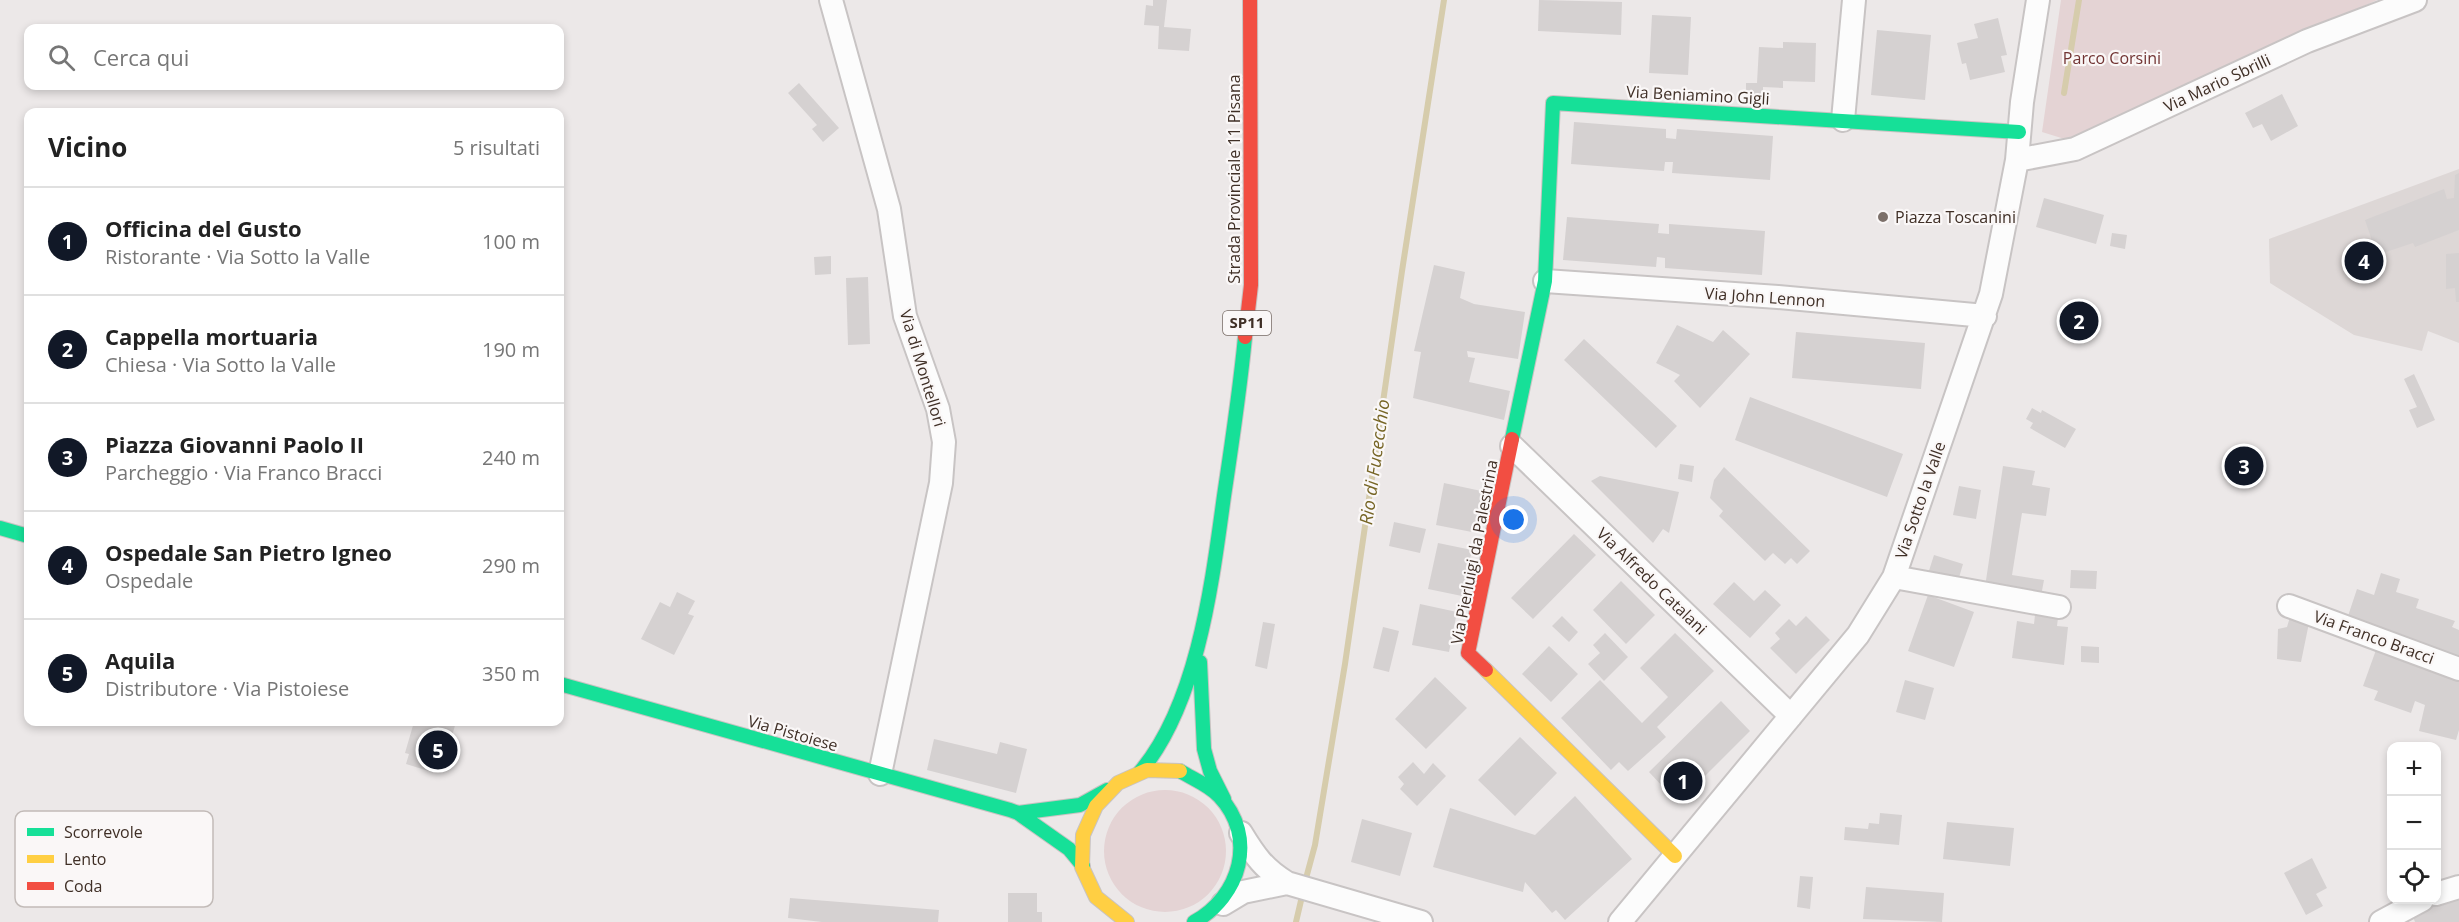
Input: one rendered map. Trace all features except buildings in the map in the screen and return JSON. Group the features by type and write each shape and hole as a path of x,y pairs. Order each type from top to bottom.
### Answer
{"main road":[{"name":"Strada Provinciale 11 Pisana","path":"1140,772 1151,759 1170,727 1200,642 1222,514 1241,381 1251,285 1250,0"},
{"name":"Via Beniamino Gigli","path":"1545,281 1553,103 2019,132"},
{"name":"Via Pierluigi da Palestrina","path":"1545,281 1468,653 1675,856"},
{"path":"0,528 24,535"},
{"name":"Strada Provinciale 11 Pisana","path":"1200,642 1204,749 1210,771 1237,827 1241,849 1238,872 1228,893 1214,910"},
{"name":"Via Pistoiese","path":"564,685 1018,813 1069,849 1083,866"},
{"path":"1140,772 1164,770 1188,774 1209,786 1226,803"},
{"name":"Via Pistoiese","path":"1018,813 1080,805 1118,782 1140,772"},
{"path":"1109,789 1099,799 1085,824 1081,852 1083,866 1095,895 1121,920"},
{"path":"1194,922 1214,910"}],"street":[{"name":"Via di Montellori","path":"831,0 889,209 905,316 938,409 944,442 940,483 880,774"},
{"path":"1843,120 1854,0"},
{"name":"Via Sotto la Valle","path":"1619,920 1858,635 1894,577 1984,316 1997,266 2017,160 2038,0"},
{"name":"Via Mario Sbrilli","path":"2017,160 2074,149 2307,41 2415,0"},
{"name":"Via John Lennon","path":"1545,281 1778,297 1984,316"},
{"name":"Via Alfredo Catalani","path":"1512,446 1791,716"},
{"path":"1894,577 2059,607"},
{"name":"Via Franco Bracci","path":"2289,606 2459,669"},
{"path":"1237,827 1269,872 1287,883 1421,922"},
{"path":"1214,910 1243,892 1287,883"},
{"path":"2441,892 2459,887"},
{"path":"2381,922 2415,904"}],"shaded area":[{"path":"2459,169 2459,343 2428,331 2422,351 2354,335 2270,283 2269,239"}],"green space":[{"name":"Parco Corsini","path":"2061,0 2377,0 2071,141 2042,132"},
{"path":"1165,790 1188,795 1199,800 1208,808 1216,817 1221,828 1226,851 1221,874 1216,885 1208,894 1199,902 1188,907 1165,912 1142,907 1131,902 1122,894 1114,885 1109,874 1104,851 1109,828 1114,817 1122,808 1131,800 1142,795"}],"waterway":[{"name":"Rio di Fucecchio","path":"1305,882 1315,845 1345,664 1444,0"},
{"path":"2064,93 2079,0"},
{"name":"Rio di Fucecchio","path":"1296,922 1303,892"}],"traffic: fast":[{"path":"1512,439 1545,281 1553,103 2019,132"},
{"path":"1140,772 1160,744 1176,712 1199,641 1214,566 1245,337"},
{"path":"0,528 24,535"},
{"path":"1200,662 1204,749 1210,771 1224,799"},
{"path":"564,685 1010,810 1018,813 1069,849 1083,866"},
{"path":"1180,771 1206,785 1219,796 1231,812 1238,829 1240,847 1238,865 1223,898 1194,922"},
{"path":"1018,813 1080,805 1107,790"}],"traffic: slow":[{"path":"1486,670 1675,856"},
{"path":"1127,922 1096,897 1082,867 1083,835 1096,806 1118,783 1147,770 1180,771"}],"traffic: jam":[{"path":"1245,337 1251,285 1250,0"},
{"path":"1486,670 1468,653 1512,439"}],"place":[{"name":"Piazza Toscanini","path":"1883,217"},
{"name":"Ospedale San Pietro Igneo","path":"2364,261"},
{"name":"Cappella mortuaria","path":"2079,321"},
{"name":"Piazza Giovanni Paolo II","path":"2244,466"},
{"name":"Aquila","path":"438,750"},
{"name":"Officina del Gusto","path":"1683,781"}]}
